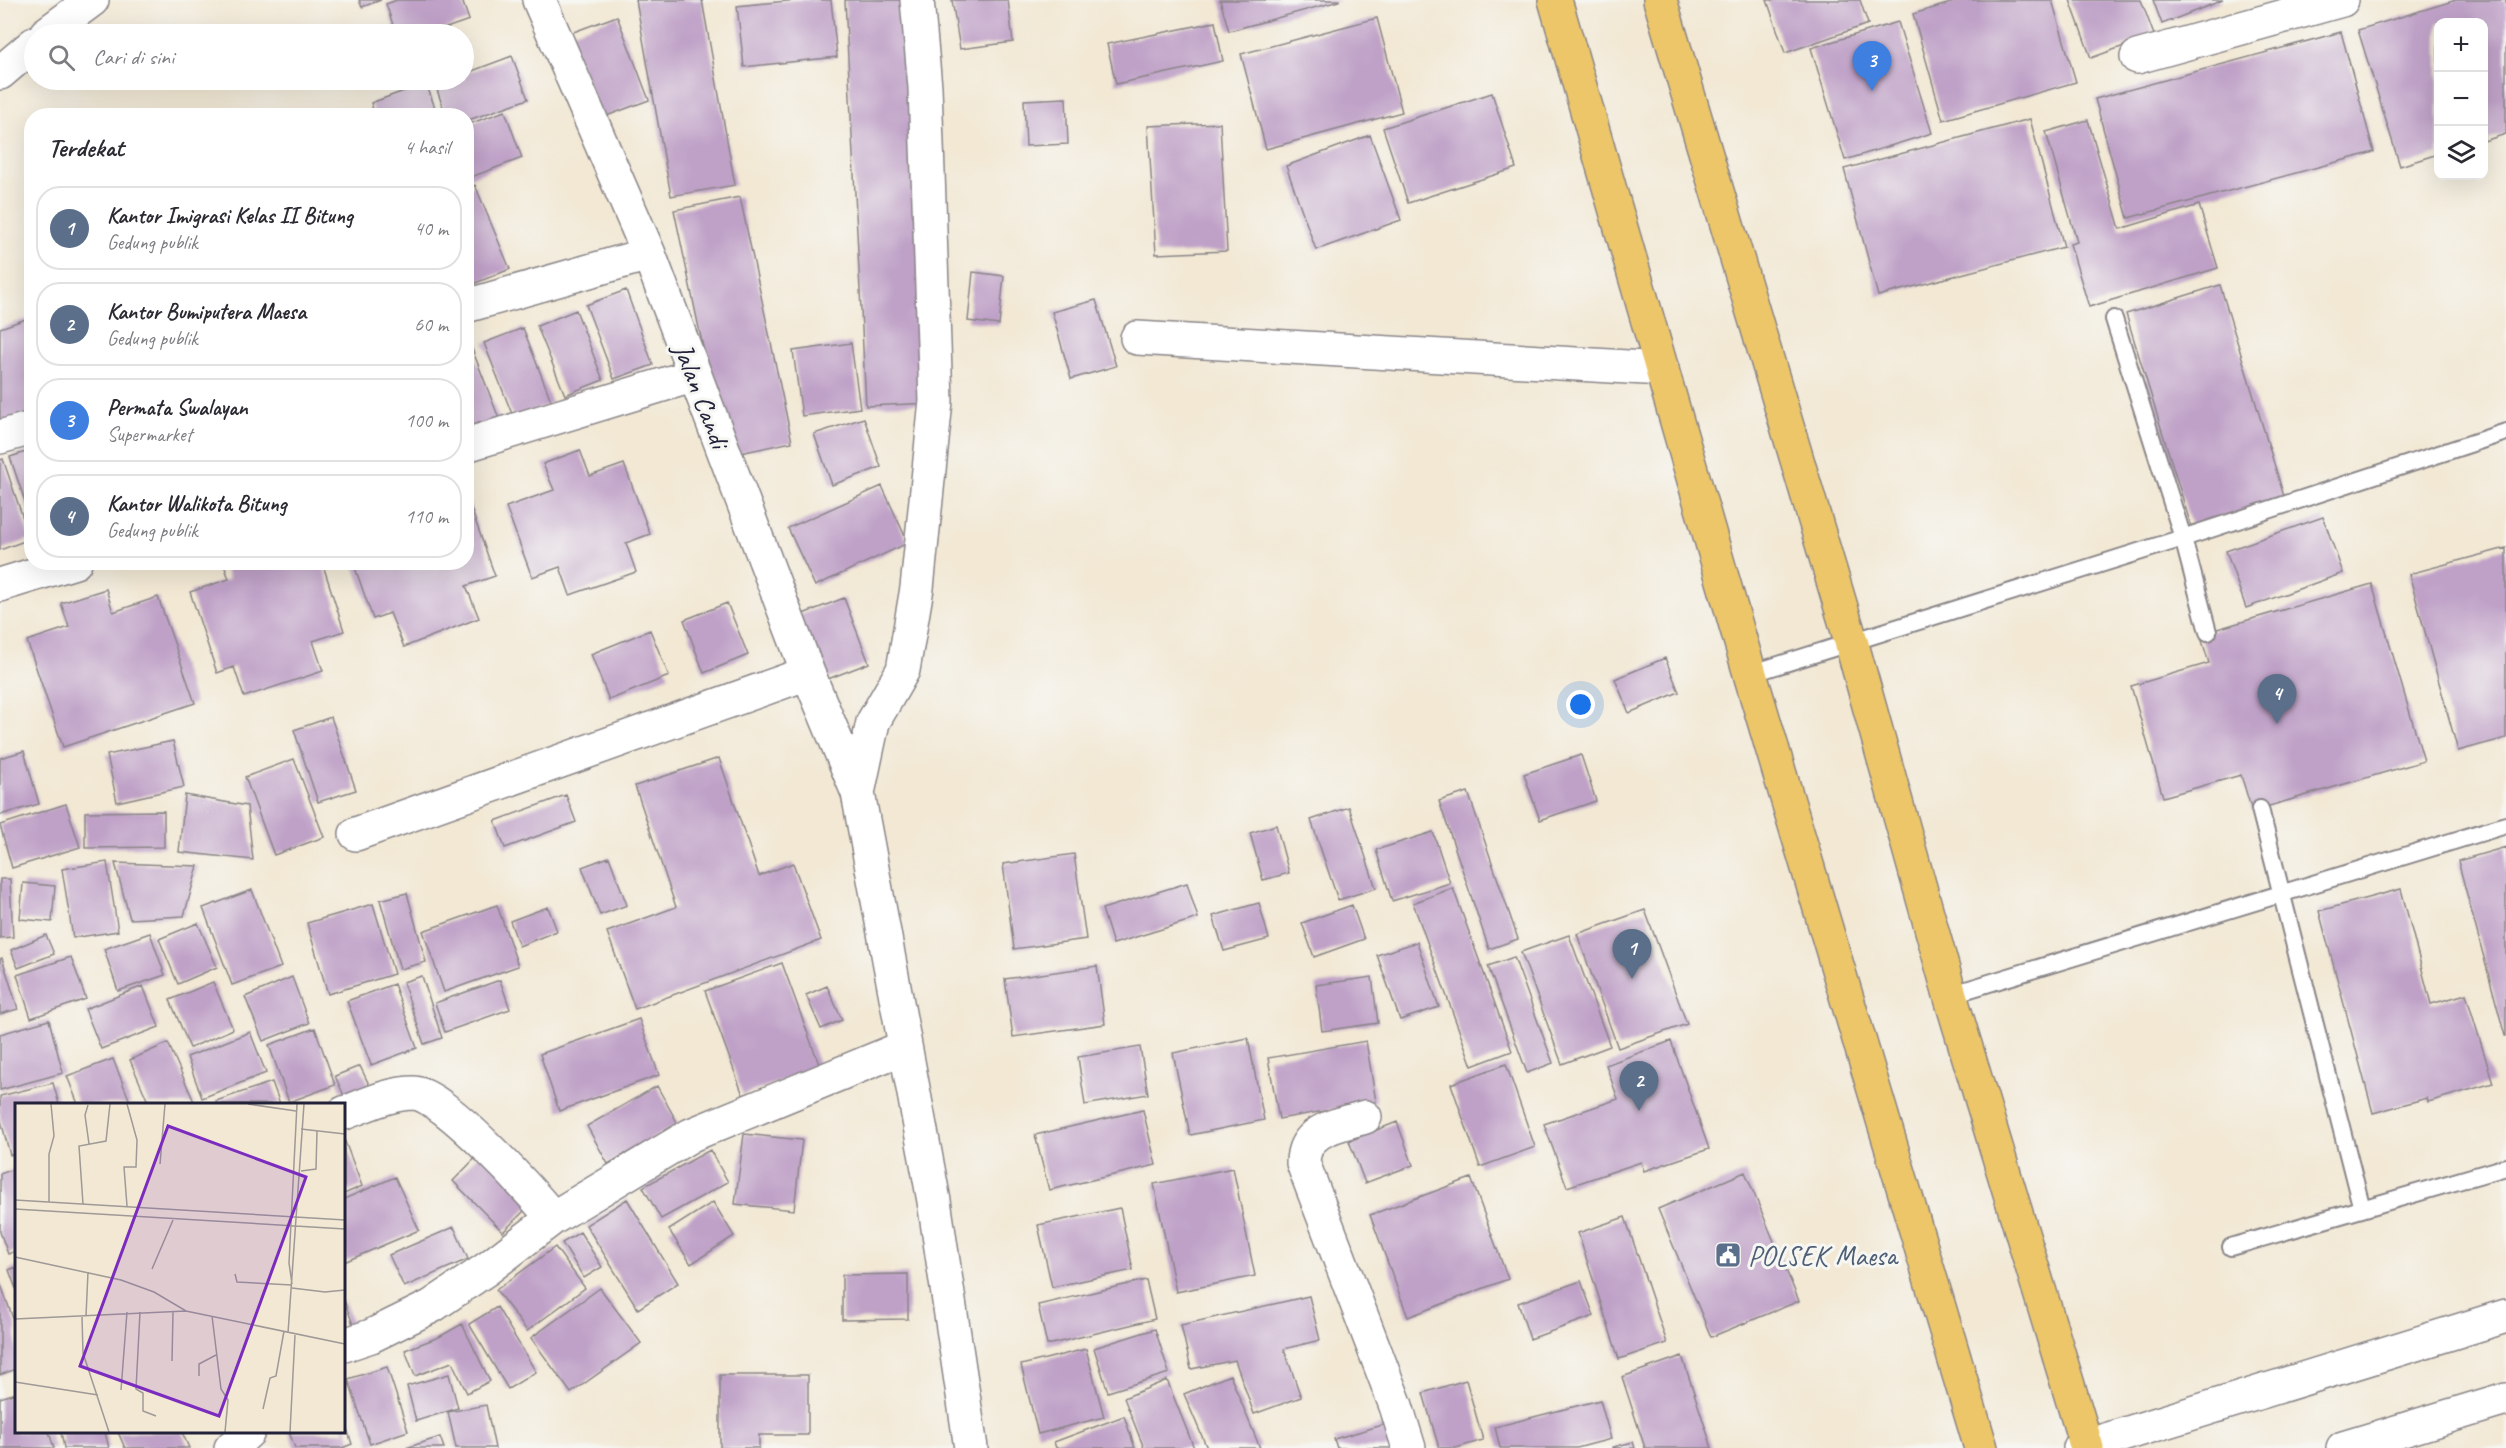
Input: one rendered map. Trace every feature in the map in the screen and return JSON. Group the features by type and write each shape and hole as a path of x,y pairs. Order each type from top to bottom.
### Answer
{"highway":[{"path":"1555,0 1750,674 1981,1448"},
{"path":"1660,0 1851,641 1950,995 2084,1447"}],"street":[{"path":"60,24 92,0"},
{"name":"Jalan Candi","path":"539,0 649,254 808,674 858,793"},
{"path":"917,0 924,87 936,401 917,588 903,670 873,722 858,793 934,1201 971,1448"},
{"path":"2137,57 2342,0"},
{"path":"0,73 24,53"},
{"path":"474,304 649,254"},
{"path":"1137,338 1662,369"},
{"path":"474,443 695,375"},
{"path":"0,436 24,430"},
{"path":"0,585 49,570"},
{"path":"356,834 808,674"},
{"path":"345,1345 371,1336 432,1306 488,1268 553,1218 691,1135 905,1047"},
{"path":"345,1113 391,1096 416,1093 432,1100 475,1135 518,1176 553,1218"},
{"path":"1365,1117 1313,1136 1305,1146 1303,1163 1396,1406 1409,1448"},
{"path":"2084,1447 2506,1316"},
{"path":"2343,1448 2506,1400"},
{"path":"231,1448 247,1433"}],"lane":[{"path":"2114,319 2183,538 2208,632"},
{"path":"1750,674 2183,538 2506,432"},
{"path":"2260,809 2362,1209"},
{"path":"1950,995 2506,825"},
{"path":"2230,1247 2506,1167"}],"building":[{"path":"359,0 381,0 362,7"},
{"path":"397,0 462,0 469,20 458,24 393,24 386,4"},
{"path":"636,0 702,0 735,185 671,196"},
{"path":"797,0 831,0 837,57 744,67 737,6"},
{"path":"845,0 913,0 933,403 866,406"},
{"path":"952,0 1008,0 1013,42 960,49"},
{"path":"1220,0 1339,0 1339,1 1229,31"},
{"path":"1767,0 1860,0 1868,24 1785,53"},
{"path":"1961,0 2052,0 2076,82 1943,120 1913,14"},
{"path":"2070,0 2141,0 2154,35 2091,58"},
{"path":"2153,0 2223,0 2162,24"},
{"path":"2456,0 2506,0 2506,134 2488,140 2488,18 2434,18 2434,155 2400,166 2358,30"},
{"path":"617,16 649,100 601,118 568,34"},
{"path":"1377,18 1402,112 1266,149 1241,54"},
{"path":"1215,22 1223,61 1116,84 1107,44"},
{"path":"1898,22 1932,133 1845,160 1811,48"},
{"path":"2341,32 2374,152 2128,218 2095,99"},
{"path":"512,56 528,99 474,118 474,108 443,108 437,90 474,90 474,70"},
{"path":"407,90 429,90 435,108 373,108 371,103"},
{"path":"1492,93 1516,168 1408,203 1383,128"},
{"path":"1066,98 1068,144 1026,146 1024,100"},
{"path":"505,111 522,158 474,176 474,122"},
{"path":"2030,119 2064,247 1878,296 1844,169"},
{"path":"2088,120 2120,229 2199,205 2218,268 2089,307 2070,244 2077,242 2046,132"},
{"path":"1220,123 1227,251 1156,254 1148,126"},
{"path":"1370,135 1401,220 1316,250 1286,166"},
{"path":"474,185 510,269 474,284"},
{"path":"740,197 792,442 726,456 674,210"},
{"path":"973,272 1004,276 999,325 968,321"},
{"path":"2220,285 2286,503 2193,532 2126,314"},
{"path":"626,290 653,365 614,379 586,305"},
{"path":"1096,300 1116,366 1071,379 1052,312"},
{"path":"576,310 603,380 565,395 537,326"},
{"path":"24,320 24,423 4,430 0,417 0,328"},
{"path":"523,328 552,403 514,419 484,343"},
{"path":"851,343 860,408 802,416 793,351"},
{"path":"474,354 500,421 474,432"},
{"path":"864,418 881,467 832,485 814,434"},
{"path":"580,450 590,476 624,464 650,534 626,543 636,572 570,595 560,567 532,577 506,507 554,490 543,464"},
{"path":"24,453 24,498 10,457"},
{"path":"3,459 24,521 24,541 0,550 0,460"},
{"path":"882,486 908,543 815,586 788,528"},
{"path":"474,517 495,576 466,586 479,618 404,647 390,613 373,619 356,570 474,570"},
{"path":"2323,517 2343,573 2246,608 2226,551"},
{"path":"2506,548 2506,738 2458,751 2409,574"},
{"path":"226,570 325,570 344,631 313,641 323,671 244,697 234,667 217,673 190,592 229,579"},
{"path":"2372,584 2424,761 2252,811 2241,775 2163,797 2131,686 2209,663 2200,634"},
{"path":"106,589 113,612 158,597 195,703 63,747 27,641 69,627 61,603"},
{"path":"844,598 869,663 815,684 790,619"},
{"path":"727,603 748,655 704,673 684,620"},
{"path":"650,630 669,676 609,700 591,654"},
{"path":"1665,658 1679,692 1629,713 1615,679"},
{"path":"331,717 356,790 318,802 294,730"},
{"path":"173,741 184,787 117,802 107,755"},
{"path":"24,751 39,804 0,815 0,758"},
{"path":"1581,755 1596,801 1540,820 1524,774"},
{"path":"719,758 759,876 793,863 821,940 635,1009 607,932 676,907 635,786"},
{"path":"294,759 324,837 274,855 245,777"},
{"path":"1468,792 1518,939 1489,949 1439,801"},
{"path":"185,795 247,806 253,860 179,852"},
{"path":"566,795 576,822 505,848 495,821"},
{"path":"66,804 80,847 12,868 0,825"},
{"path":"1349,807 1376,888 1338,900 1311,820"},
{"path":"164,811 164,847 85,848 85,812"},
{"path":"1276,825 1289,873 1263,880 1250,833"},
{"path":"1433,832 1450,883 1392,901 1376,850"},
{"path":"2506,847 2506,1036 2505,1036 2458,861"},
{"path":"1074,854 1086,939 1014,949 1003,864"},
{"path":"609,857 627,905 600,915 582,867"},
{"path":"107,862 118,931 73,938 62,869"},
{"path":"115,863 198,866 184,916 130,919"},
{"path":"0,879 10,879 13,937 0,938"},
{"path":"23,883 55,886 52,922 20,919"},
{"path":"1187,883 1198,918 1113,944 1102,909"},
{"path":"1453,888 1512,1051 1472,1066 1413,903"},
{"path":"2401,889 2431,1004 2466,994 2493,1083 2428,1102 2427,1098 2373,1113 2319,911"},
{"path":"252,890 281,967 232,985 203,908"},
{"path":"407,893 426,962 400,969 380,900"},
{"path":"1259,903 1269,939 1224,951 1213,916"},
{"path":"373,904 394,974 328,994 307,923"},
{"path":"497,905 518,966 444,992 423,931"},
{"path":"1352,905 1364,939 1314,957 1302,923"},
{"path":"548,907 557,931 519,946 510,921"},
{"path":"1645,910 1687,1024 1618,1048 1577,934"},
{"path":"198,923 217,967 178,984 159,939"},
{"path":"150,933 165,975 118,991 104,949"},
{"path":"46,935 54,954 18,968 11,950"},
{"path":"1569,935 1610,1046 1562,1064 1521,952"},
{"path":"1417,942 1439,1007 1400,1020 1377,955"},
{"path":"71,957 86,999 31,1018 17,975"},
{"path":"1514,957 1553,1063 1527,1073 1488,966"},
{"path":"2,958 18,1009 0,1014 0,959"},
{"path":"782,963 820,1067 743,1095 705,991"},
{"path":"1097,966 1105,1024 1013,1037 1005,979"},
{"path":"422,976 442,1038 424,1044 403,982"},
{"path":"292,977 309,1023 263,1041 245,997"},
{"path":"1372,977 1378,1023 1322,1031 1316,985"},
{"path":"500,980 510,1009 445,1032 435,1003"},
{"path":"213,982 233,1029 190,1048 170,1000"},
{"path":"394,984 417,1048 371,1065 347,1001"},
{"path":"143,986 159,1027 101,1049 85,1009"},
{"path":"827,986 842,1020 821,1029 806,995"},
{"path":"639,1019 659,1075 559,1111 540,1054"},
{"path":"49,1020 63,1073 0,1090 0,1034"},
{"path":"315,1028 335,1085 289,1102 269,1045"},
{"path":"250,1032 266,1073 202,1098 187,1057"},
{"path":"1248,1038 1264,1120 1190,1135 1173,1053"},
{"path":"1366,1041 1376,1102 1279,1119 1268,1058"},
{"path":"1671,1041 1709,1149 1644,1171 1641,1162 1567,1187 1544,1124 1618,1099 1606,1065"},
{"path":"168,1043 195,1103 149,1103 130,1060"},
{"path":"1140,1047 1148,1094 1085,1105 1078,1057"},
{"path":"113,1059 131,1103 78,1103 67,1076"},
{"path":"1506,1064 1535,1147 1480,1167 1451,1084"},
{"path":"360,1066 373,1093 348,1104 335,1076"},
{"path":"272,1082 280,1103 217,1103 216,1101"},
{"path":"53,1083 59,1103 15,1103 15,1154 10,1155 0,1117 0,1096"},
{"path":"657,1086 678,1124 608,1164 587,1126"},
{"path":"1143,1110 1156,1165 1049,1190 1035,1135"},
{"path":"1397,1122 1413,1165 1365,1183 1349,1141"},
{"path":"744,1134 802,1140 794,1210 735,1204"},
{"path":"345,1142 362,1186 345,1194"},
{"path":"485,1148 536,1199 503,1232 453,1181"},
{"path":"710,1150 728,1182 661,1219 643,1187"},
{"path":"15,1168 15,1251 8,1254 0,1232 0,1174"},
{"path":"1233,1168 1255,1276 1176,1292 1154,1184"},
{"name":"POLSEK Maesa","path":"1745,1172 1799,1301 1711,1337 1658,1209"},
{"path":"395,1177 419,1230 345,1262 345,1199"},
{"path":"1471,1178 1508,1279 1408,1317 1370,1215"},
{"path":"627,1199 678,1283 638,1309 586,1225"},
{"path":"713,1202 734,1236 691,1264 669,1230"},
{"path":"1120,1208 1133,1270 1052,1287 1038,1225"},
{"path":"1625,1217 1667,1343 1619,1359 1578,1233"},
{"path":"454,1227 468,1259 404,1287 389,1255"},
{"path":"580,1232 602,1267 584,1278 562,1243"},
{"path":"555,1247 585,1288 527,1331 496,1290"},
{"path":"15,1267 15,1286 9,1270"},
{"path":"908,1274 908,1319 842,1320 842,1275"},
{"path":"1146,1280 1155,1319 1047,1345 1038,1305"},
{"path":"1581,1281 1594,1316 1530,1339 1518,1303"},
{"path":"0,1282 15,1324 15,1369 0,1375"},
{"path":"600,1288 641,1343 571,1393 531,1338"},
{"path":"1309,1296 1320,1340 1284,1349 1301,1397 1254,1414 1235,1360 1191,1369 1181,1325"},
{"path":"345,1303 357,1335 345,1340"},
{"path":"497,1307 536,1372 508,1389 469,1324"},
{"path":"462,1324 490,1381 467,1393 452,1362 415,1376 405,1350 439,1337"},
{"path":"1155,1329 1169,1373 1108,1392 1094,1348"},
{"path":"1086,1349 1104,1417 1038,1434 1021,1365"},
{"path":"1682,1356 1712,1448 1645,1448 1622,1377"},
{"path":"387,1367 408,1431 370,1444 348,1379"},
{"path":"449,1374 458,1408 416,1421 407,1386"},
{"path":"720,1375 808,1375 808,1435 759,1435 759,1448 720,1448"},
{"path":"1230,1375 1260,1448 1207,1448 1184,1394"},
{"path":"1167,1380 1194,1448 1144,1448 1124,1398"},
{"path":"1466,1380 1483,1440 1456,1448 1439,1448 1423,1393"},
{"path":"15,1393 15,1433 49,1433 54,1448 0,1448 0,1398"},
{"path":"1600,1400 1611,1439 1577,1448 1500,1448 1495,1427"},
{"path":"486,1405 495,1448 456,1448 448,1412"},
{"path":"1124,1416 1135,1448 1056,1448 1054,1442"},
{"path":"345,1422 352,1444 342,1448 295,1448 289,1433 345,1433"},
{"path":"1393,1422 1401,1448 1337,1448 1334,1439"},
{"path":"61,1433 105,1433 109,1448 64,1448"},
{"path":"118,1433 182,1433 189,1448 125,1448"},
{"path":"440,1437 444,1448 406,1448"},
{"path":"1633,1442 1635,1448 1613,1448 1613,1447"}],"place":[{"name":"Permata Swalayan","path":"1872,91"},
{"name":"Kantor Walikota Bitung","path":"2277,724"},
{"name":"Kantor Imigrasi Kelas II Bitung","path":"1632,979"},
{"name":"Kantor Bumiputera Maesa","path":"1639,1111"},
{"name":"POLSEK Maesa","path":"1728,1255"}]}
